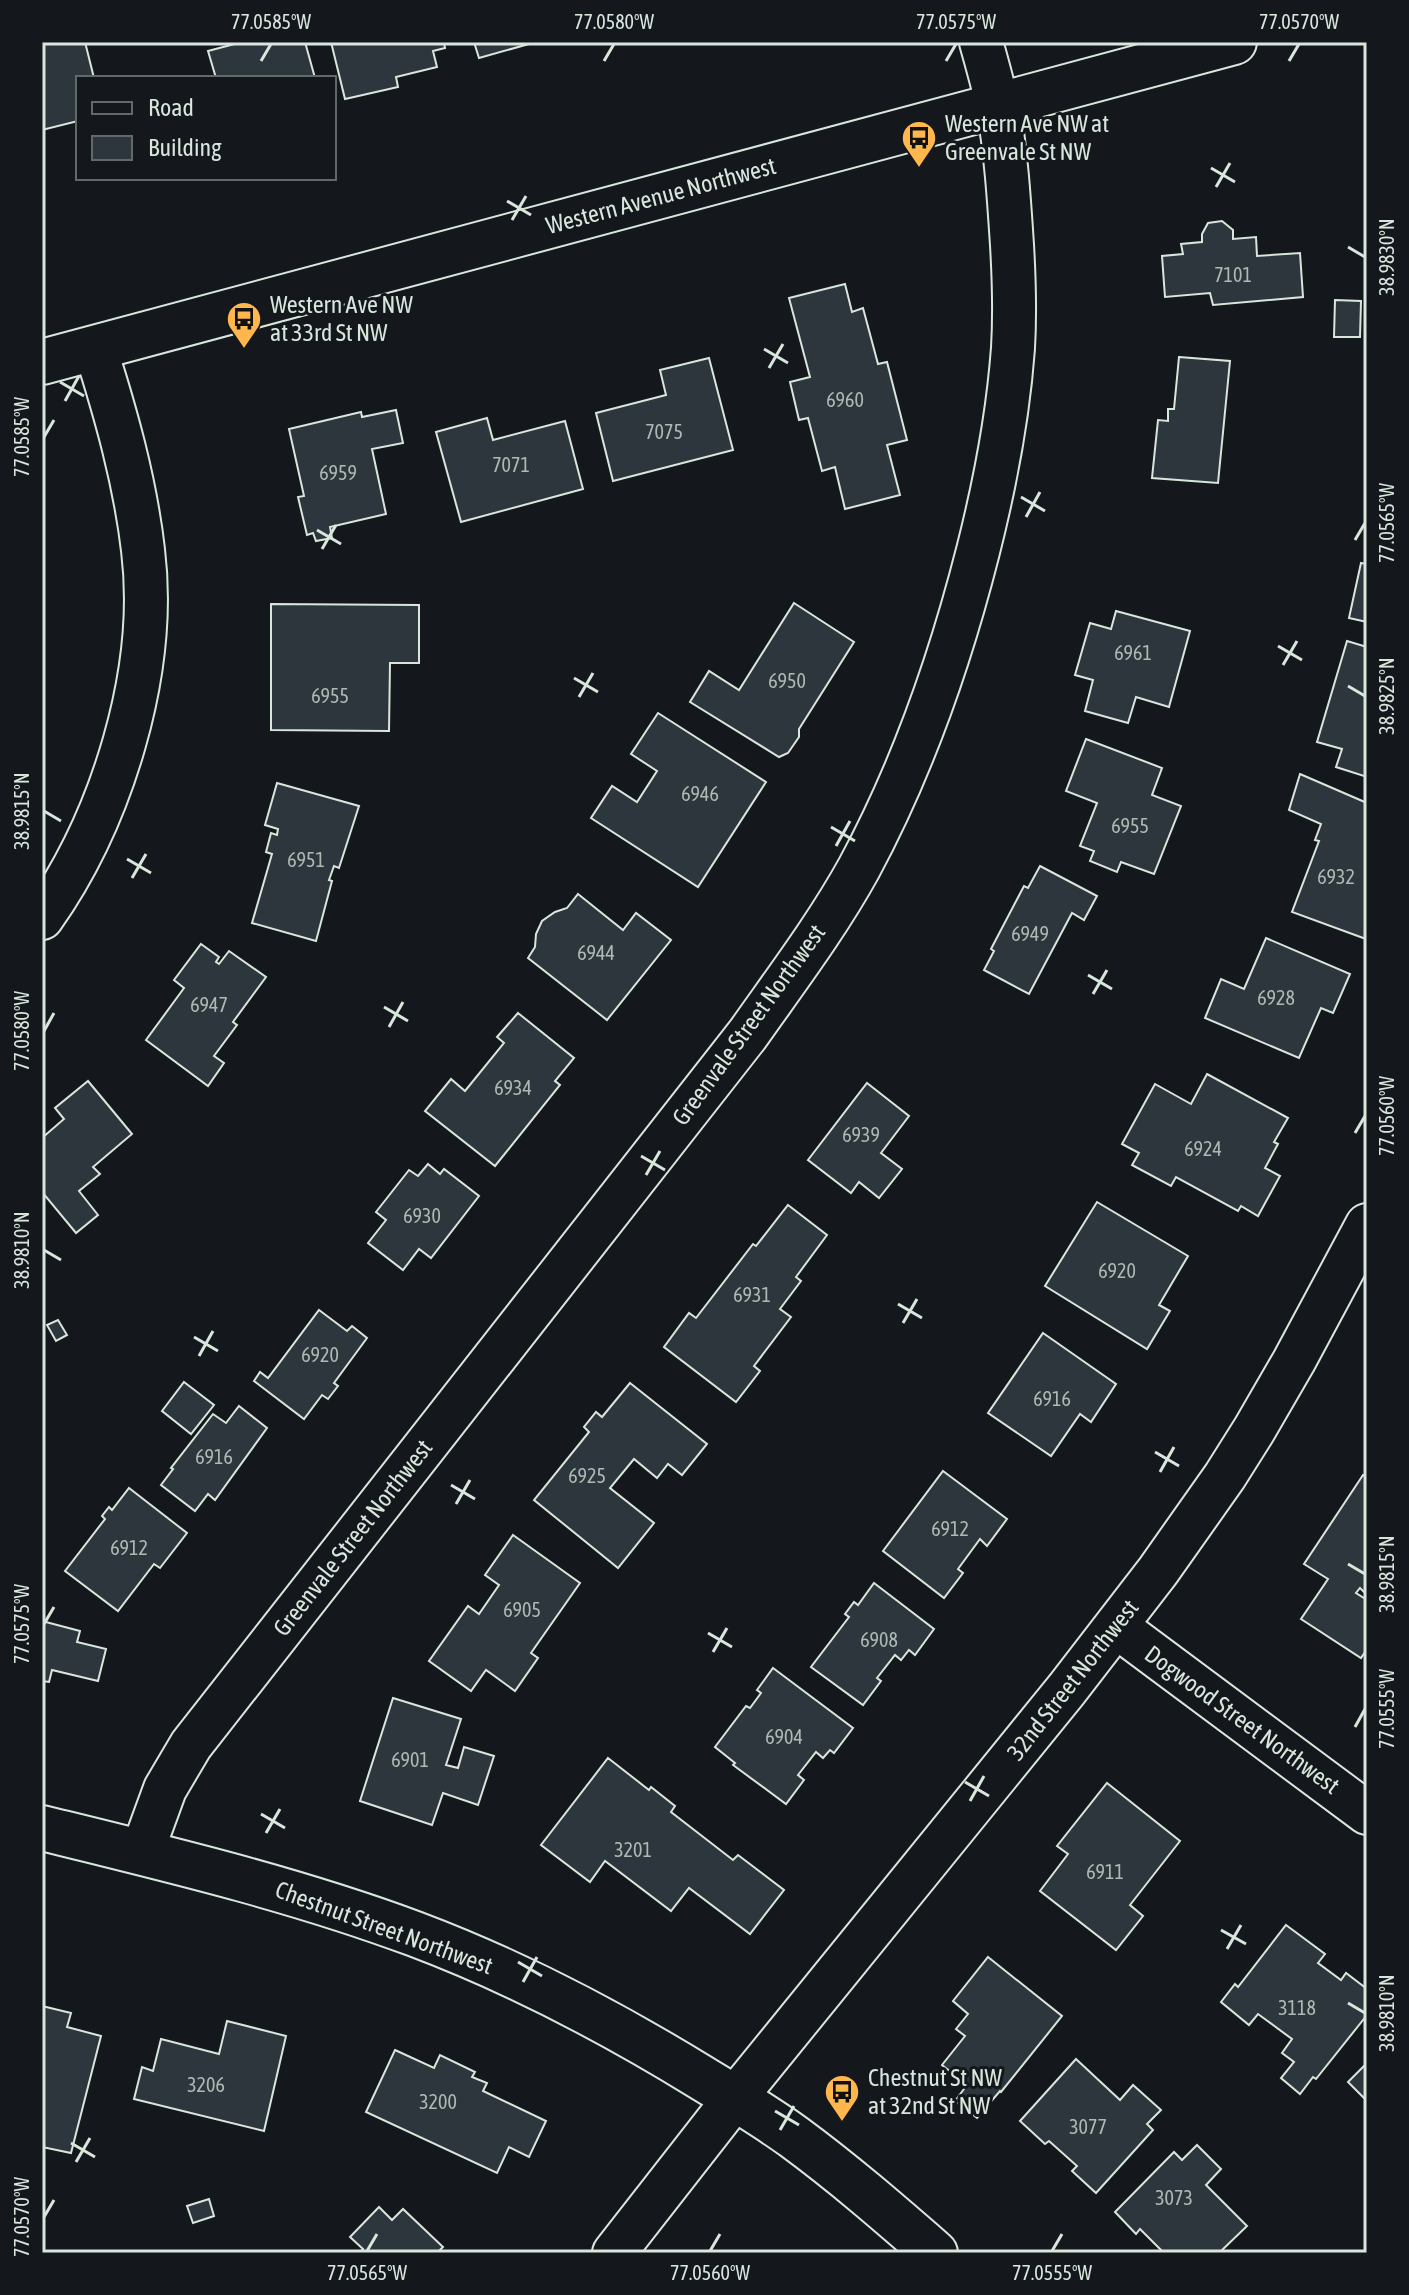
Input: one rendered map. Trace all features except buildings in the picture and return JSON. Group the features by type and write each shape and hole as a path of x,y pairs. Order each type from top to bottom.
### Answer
{"street":[{"name":"Greenvale Street Northwest","path":"142,1852 165,1789 191,1745 748,1034 849,883 893,802 925,724 963,608 993,491 1007,409 1014,293 1009,188 997,106 981,42"},
{"name":"Western Avenue Northwest","path":"42,362 1234,42"},
{"path":"42,918 82,853 127,733 140,669 146,611 144,552 136,504 118,426 95,348"},
{"name":"32nd Street Northwest","path":"614,2253 735,2098 1117,1627 1225,1476 1294,1361 1352,1289 1367,1225"},
{"name":"Dogwood Street Northwest","path":"1117,1627 1367,1813"},
{"name":"Chestnut Street Northwest","path":"42,1828 283,1890 417,1935 523,1980 650,2046 735,2098 851,2181 935,2253"}],"place":[{"name":"Western Ave NW at Greenvale St NW","path":"919,169"},
{"name":"Western Ave NW at 33rd St NW","path":"244,350"},
{"name":"Chestnut St NW at 32nd St NW","path":"842,2123"}]}
